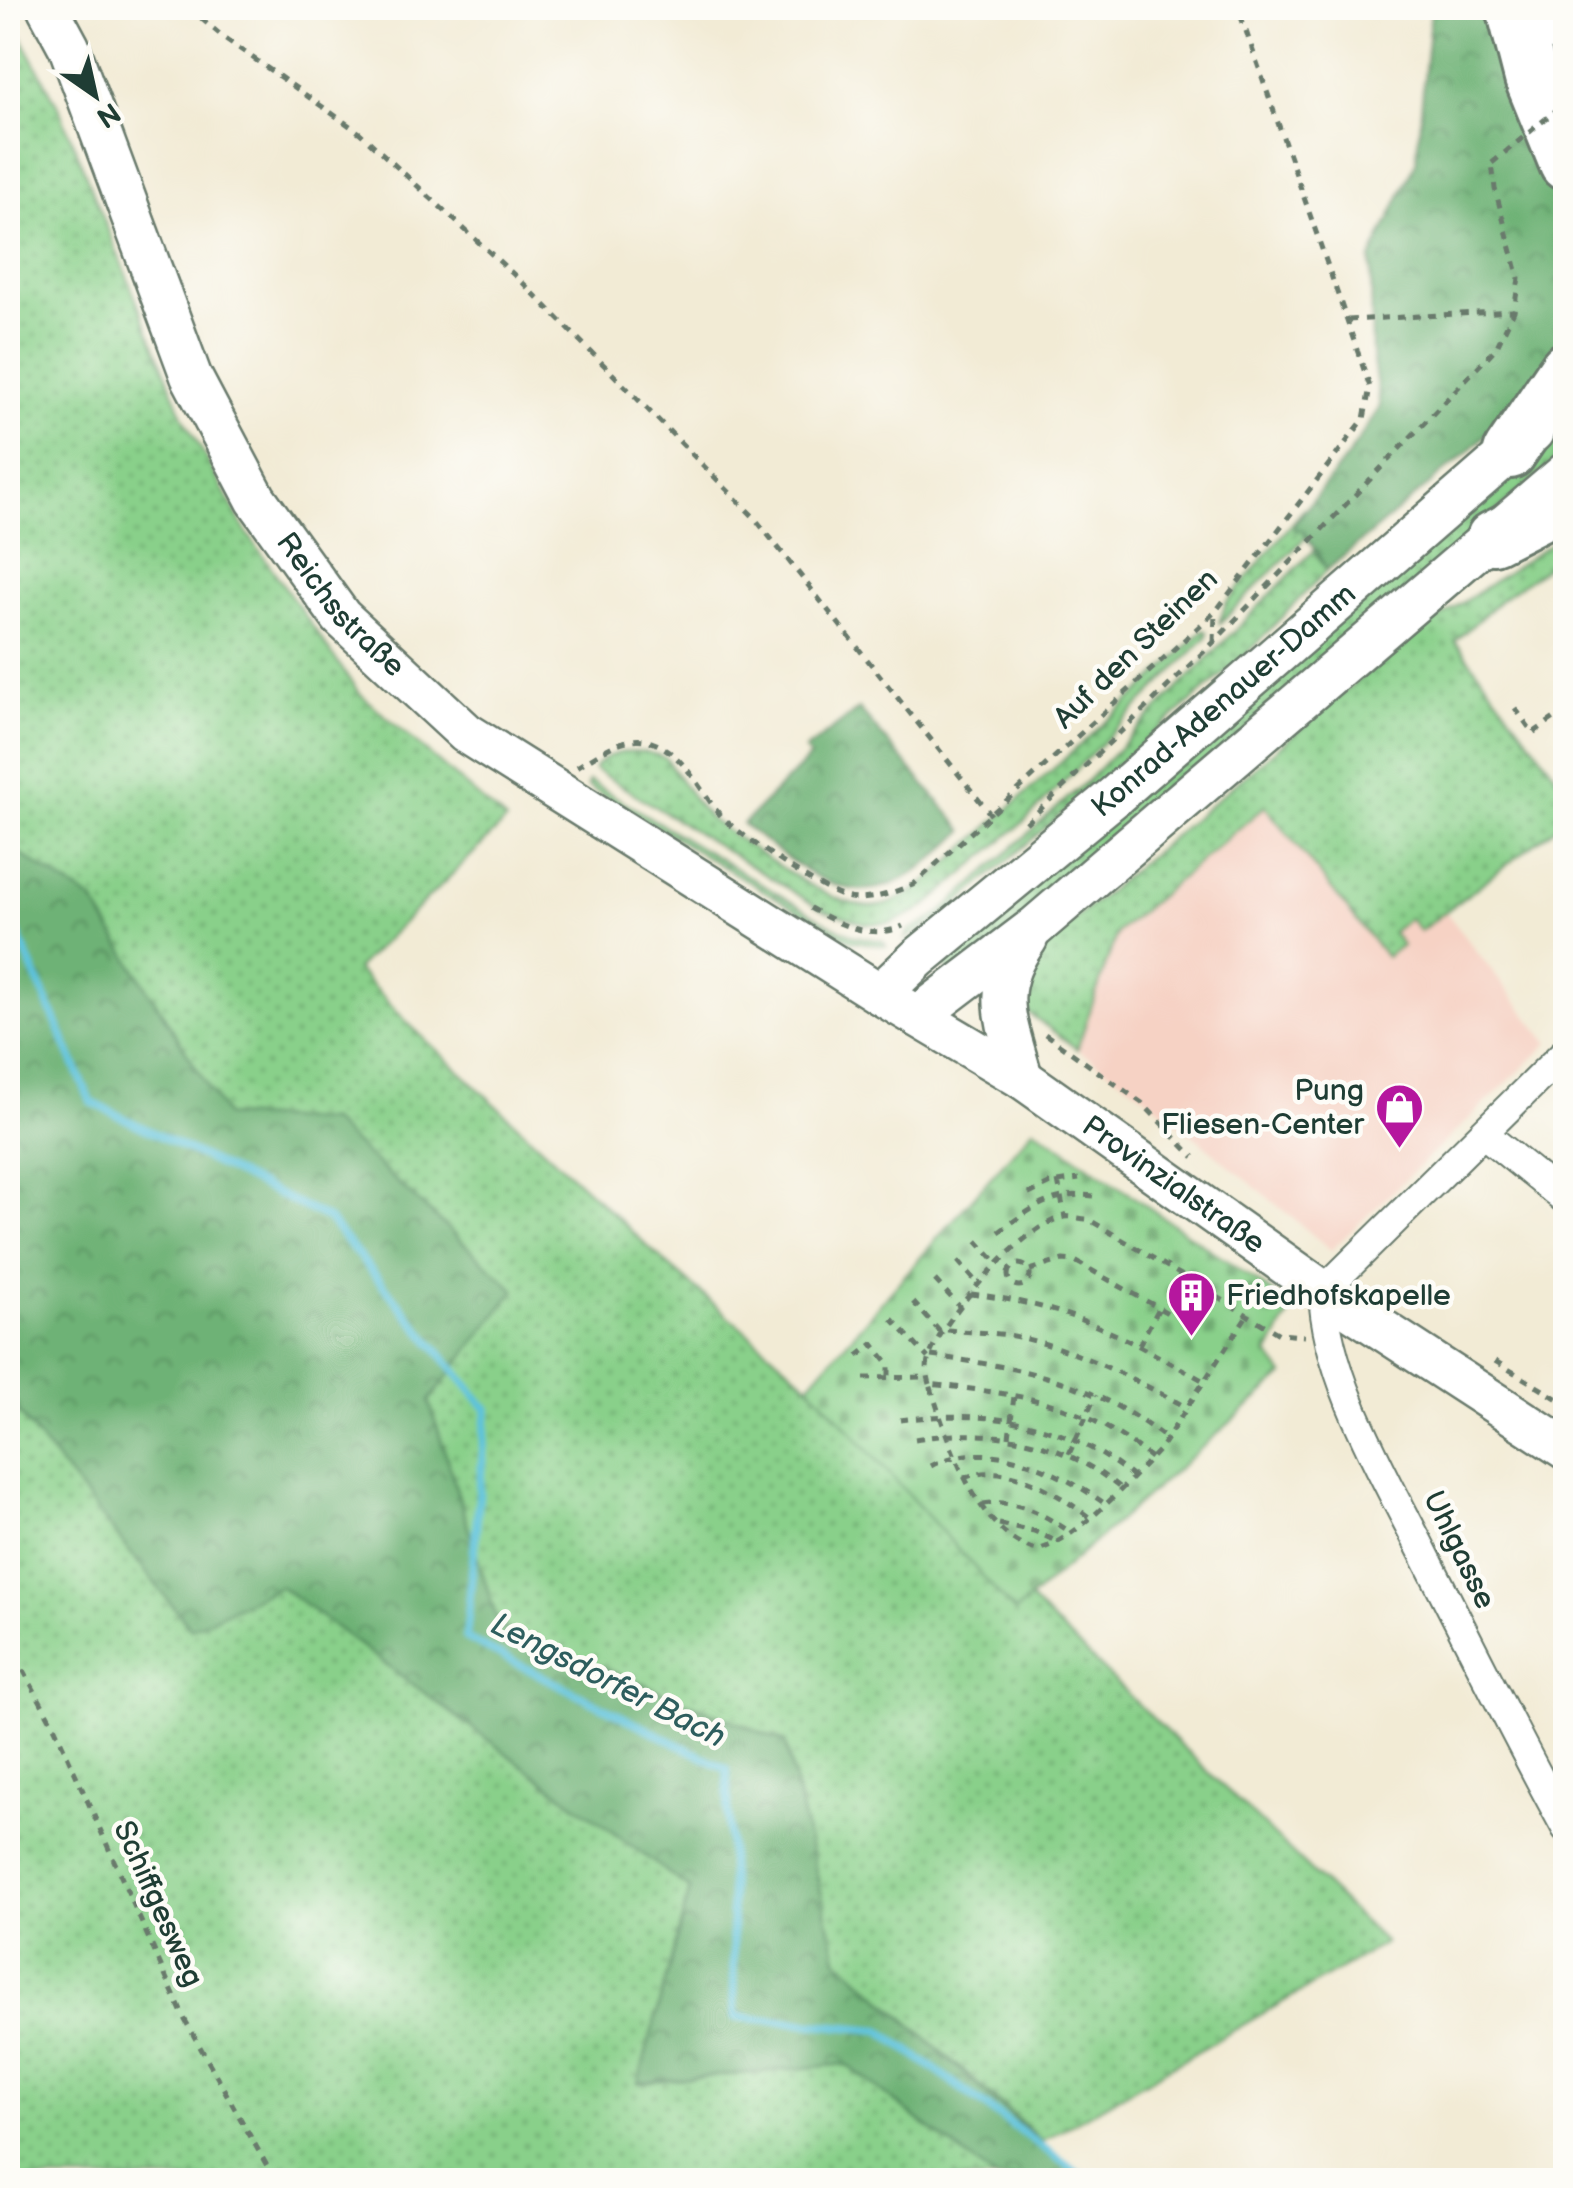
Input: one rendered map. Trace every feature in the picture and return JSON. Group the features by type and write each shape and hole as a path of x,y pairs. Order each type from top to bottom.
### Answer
{"highway":[{"path":"1513,8 1530,78 1566,164"},
{"path":"1561,8 1566,28"},
{"path":"1510,452 1566,369"},
{"path":"1493,538 1566,502"}],"main road":[{"name":"Reichsstraße","path":"48,8 69,48 191,376 256,500 340,616 466,733 880,994"},
{"name":"Konrad-Adenauer-Damm","path":"880,994 918,958 1116,796 1566,403"},
{"name":"Konrad-Adenauer-Damm","path":"918,1016 1035,927 1566,473"},
{"path":"1022,1078 1003,1008 1010,962 1035,927"},
{"name":"Provinzialstraße","path":"880,994 1022,1078 1323,1290 1566,1449"}],"street":[{"path":"1323,1290 1566,1051"},
{"path":"1483,1134 1566,1200"},
{"name":"Uhlgasse","path":"1323,1290 1327,1337 1343,1384 1411,1528 1566,1828"}],"path":[{"path":"189,8 360,133 524,284 753,516 991,815"},
{"name":"Auf den Steinen","path":"592,778 575,769 614,745 645,740 674,754 724,819 781,861 844,897 879,898 912,885 1215,612 1364,420 1370,387 1238,8"},
{"path":"1016,832 1214,642 1496,348 1514,311 1520,278 1495,189 1492,163 1566,102"},
{"path":"1347,320 1514,311"},
{"path":"1214,642 1215,612"},
{"path":"1515,708 1534,733 1564,711"},
{"path":"803,904 856,930 892,931 910,922"},
{"path":"1003,1008 1016,1011 1142,1103 1194,1158"},
{"path":"1030,1194 1058,1181 1079,1178"},
{"path":"1058,1181 1065,1217"},
{"path":"999,1232 1034,1206 1062,1196 1093,1196"},
{"path":"1246,1317 1168,1439 1133,1477 1058,1542 1037,1550 1013,1541 964,1478 929,1381 930,1357 976,1283 1046,1224 1065,1217 1088,1219 1279,1334"},
{"path":"978,1241 997,1263"},
{"path":"1003,1258 1011,1267"},
{"path":"1011,1267 1020,1264 1030,1270 1063,1260 1076,1261 1173,1316"},
{"path":"958,1261 976,1283"},
{"path":"1011,1267 1008,1277 1018,1286 1029,1280 1030,1270"},
{"path":"935,1280 960,1307"},
{"path":"970,1294 1022,1300 1061,1310 1138,1345 1204,1382"},
{"path":"913,1302 945,1332 1007,1335 1058,1347 1130,1377 1188,1408"},
{"path":"1138,1345 1159,1308"},
{"path":"892,1319 930,1357 1012,1366 1049,1376 1137,1416 1168,1439"},
{"path":"858,1356 873,1344 888,1364 889,1378"},
{"path":"864,1378 929,1381 1060,1405 1115,1430 1151,1458"},
{"path":"1009,1437 1014,1395"},
{"path":"1069,1454 1096,1395"},
{"path":"900,1420 939,1415 1012,1421 1076,1440 1110,1458 1133,1477"},
{"path":"916,1438 974,1432 1034,1442 1069,1454 1120,1488"},
{"path":"931,1466 967,1454 1000,1457 1074,1483 1104,1503"},
{"path":"964,1478 978,1472 1019,1477 1055,1494 1089,1518"},
{"path":"982,1504 1012,1503 1072,1533"},
{"path":"998,1524 1018,1526 1058,1542"},
{"name":"Schiffgesweg","path":"8,1642 55,1728 185,2020 275,2180"}],"shaded area":[{"path":"1265,806 1386,957 1401,945 1391,932 1409,918 1420,931 1445,911 1549,1043 1331,1250 1144,1095 1077,1049 1117,932"}],"green space":[{"path":"1431,8 1491,8 1564,216 1565,327 1542,379 1469,451 1327,570 1303,531 1295,530 1294,524 1348,456 1380,407 1372,354 1371,259 1416,162"},
{"path":"8,12 59,108 183,416 245,530 359,693 506,821 356,969 413,1028 667,1264 802,1379 1385,1943 1042,2141 837,1958 785,1742 499,1627 429,1401 330,1121 226,1117 93,901 8,846"},
{"path":"1565,424 1565,451 1367,627 956,975 939,963"},
{"path":"1305,508 1294,528 1306,537 1219,624 1226,603"},
{"path":"1565,534 1565,554 1500,600 1455,641 1565,787 1565,820 1420,931 1409,918 1392,932 1402,945 1386,957 1265,806 1117,932 1077,1049 1018,1005 1030,957 1402,643"},
{"path":"1314,550 1327,570 1244,656 939,920 905,939 908,932 937,916 1088,780"},
{"path":"1203,630 1207,632 1206,638 1026,820 925,907 892,923 866,924 821,909 594,769 608,757 627,752 665,758 714,822 817,889 860,905 878,906 910,893 938,872 1154,679"},
{"path":"859,709 964,831 932,860 903,879 878,888 853,889 829,883 803,869 743,824 810,757 805,750"},
{"path":"589,781 825,922 854,936 883,941 886,946 852,941 820,924 587,786"},
{"path":"8,846 93,901 226,1116 330,1121 515,1290 429,1401 499,1626 785,1742 837,1958 1082,2180 997,2180 846,2064 638,2083 690,1889 280,1586 191,1629 8,1399"},
{"path":"1034,1128 1293,1307 1268,1354 1284,1375 1015,1612 809,1385"},
{"path":"8,1399 191,1628 280,1586 690,1889 639,2083 846,2064 997,2180 8,2180"}],"waterway":[{"name":"Lengsdorfer Bach","path":"8,912 91,1102 328,1219 487,1409 466,1638 727,1769 735,2017 880,2030 1088,2180"}],"place":[{"name":"Pung Fliesen-Center","path":"1399,1150"},
{"name":"Friedhofskapelle","path":"1191,1338"}]}
